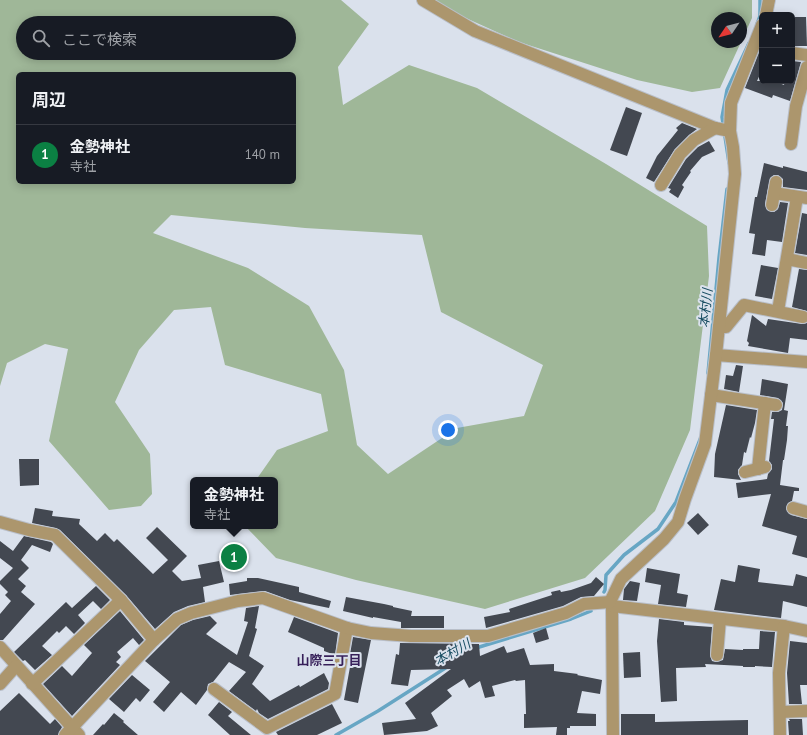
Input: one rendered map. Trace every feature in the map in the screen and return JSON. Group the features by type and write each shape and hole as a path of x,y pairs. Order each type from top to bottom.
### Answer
{"street":[{"path":"423,0 475,31 722,129 733,147 735,174 705,444 678,522 664,538 621,579 611,604 613,735"},
{"path":"767,12 769,0"},
{"path":"661,185 680,154 694,140 722,129 745,65 758,47"},
{"path":"795,53 807,55"},
{"path":"791,144 796,106 807,68"},
{"path":"772,205 775,187 802,198 786,259 778,311"},
{"path":"786,259 807,263"},
{"path":"719,327 726,327 744,305 803,316"},
{"path":"716,355 807,362"},
{"path":"711,395 770,404 762,468 745,472"},
{"path":"793,508 807,512"},
{"path":"0,522 54,535 121,600 154,640"},
{"path":"0,647 72,733 154,640 176,619 191,613 238,601 263,598 347,628 371,633 411,636 488,636 566,613 584,604 611,604 784,626 807,631"},
{"path":"32,684 121,600"},
{"path":"717,655 720,619"},
{"path":"780,735 779,673 784,626"},
{"path":"214,689 267,728 335,694 347,628"},
{"path":"0,684 16,666"},
{"path":"780,712 807,711"}],"green space":[{"path":"0,0 341,0 369,24 338,67 343,105 409,65 477,88 606,164 707,226 709,276 690,430 655,511 585,578 485,609 356,580 276,558 248,529 278,529 278,477 258,477 277,450 328,431 321,394 225,365 211,307 174,310 139,350 115,402 150,454 152,494 141,506 109,510 49,441 68,349 45,344 7,363 0,386","holes":["171,215 305,228 422,235 441,312 543,365 524,416 457,428 388,474 357,445 344,370 309,306 248,268 153,233"]},
{"path":"426,0 752,0 752,18 747,29 747,12 711,12 711,48 738,48 720,88 692,92 637,80 519,42"}],"building":[{"path":"795,17 806,17 807,46 795,46"},
{"path":"759,53 759,77 757,81 759,81 759,84 795,84 790,101 773,95 772,98 745,88"},
{"path":"795,61 801,62 795,83"},
{"path":"626,107 642,113 627,156 610,150"},
{"path":"682,123 697,129 675,149 654,182 646,178 657,156 678,130 676,128"},
{"path":"709,141 715,151 702,157 690,171 691,172 682,185 684,187 678,198 669,192 671,189 668,188 686,159 698,147"},
{"path":"764,163 807,172 807,190 783,187 783,179 778,175 774,175 770,178 765,204 767,210 774,212 778,209 780,202 788,203 782,242 767,240 765,256 752,254 755,234 749,233 755,197 757,197"},
{"path":"802,213 807,214 807,255 795,253"},
{"path":"761,265 778,268 772,299 755,296"},
{"path":"799,269 807,270 807,311 792,307"},
{"path":"752,315 766,326 768,319 802,324 807,323 807,340 790,338 788,353 748,346 749,343 747,341"},
{"path":"736,365 743,366 739,392 724,389 726,375 733,376"},
{"path":"762,379 788,384 784,410 788,411 786,426 788,426 787,440 780,485 799,488 799,491 794,491 792,501 788,503 786,509 791,515 807,519 807,558 792,554 797,536 762,526 771,494 738,498 736,483 767,479 768,474 772,469 772,465 769,461 774,419 771,419 772,412 782,410 783,403 778,398 760,395"},
{"path":"726,405 757,410 751,438 750,437 746,453 744,452 742,465 738,470 741,480 714,477 715,454"},
{"path":"19,459 39,459 39,485 20,486"},
{"path":"35,508 53,511 52,516 80,519 79,524 97,541 105,533 114,542 117,539 153,574 168,560 146,538 157,527 187,556 172,571 182,581 201,578 198,565 219,561 224,582 203,587 205,602 188,606 174,612 155,629 126,595 60,530 32,523"},
{"path":"698,513 709,525 698,535 687,523"},
{"path":"24,536 51,542 53,544 50,552 32,545 21,560 29,568 18,579 26,586 21,592 35,604 3,640 0,640 0,614 11,601 5,595 8,592 0,584 0,581 13,568 0,558 0,541 13,551"},
{"path":"239,551 240,562 225,563 225,552"},
{"path":"738,565 760,569 758,582 793,586 796,574 807,577 807,607 783,601 781,618 714,610 721,579 735,582"},
{"path":"647,568 680,574 677,593 688,595 686,607 658,604 661,585 645,582"},
{"path":"596,577 604,584 594,596 581,597 563,606 486,628 484,617 510,612 509,609 552,595 551,592 571,590 591,583"},
{"path":"247,578 258,578 299,587 299,592 331,601 329,608 290,600 265,591 230,595 229,584 247,581"},
{"path":"630,581 640,583 637,601 623,600 624,589"},
{"path":"96,586 110,600 101,609 93,601 78,615 85,623 74,634 66,626 59,633 57,631 42,646 52,655 35,670 14,652 66,602 72,608"},
{"path":"346,597 412,611 411,616 444,616 444,628 401,628 401,622 373,618 343,611"},
{"path":"259,606 255,628 257,629 249,656 264,666 252,684 270,701 299,685 300,687 324,673 329,683 328,689 268,719 259,713 257,709 256,711 229,691 246,672 229,662 213,682 208,684 207,690 196,705 181,692 164,712 153,702 170,682 145,661 181,625 193,620 210,616 217,623 206,634 237,655 248,622 244,621 246,608"},
{"path":"120,611 144,640 139,645 133,638 117,652 121,657 116,662 120,665 72,716 43,684 62,666 72,676 92,653 84,645"},
{"path":"294,617 338,633 335,655 324,651 324,648 288,632"},
{"path":"659,619 684,622 684,625 712,627 710,655 712,661 716,662 723,660 725,649 759,649 760,631 775,632 772,667 743,667 705,664 706,667 676,668 677,701 661,702 657,641"},
{"path":"546,628 549,639 536,643 533,633"},
{"path":"353,637 371,640 358,703 344,700 351,660 349,660"},
{"path":"790,641 807,643 807,685 800,685 802,704 789,704 787,673"},
{"path":"400,643 479,644 480,656 504,646 507,653 524,648 530,665 554,664 554,671 578,674 577,675 602,680 600,694 582,691 577,713 596,714 596,726 570,726 570,728 567,728 567,735 556,735 557,727 524,728 524,714 526,714 525,680 515,680 492,686 495,696 485,698 480,681 469,688 464,679 447,690 452,696 431,713 438,726 427,731 384,735 382,723 416,719 405,703 451,669 411,670 408,686 391,684 396,654 399,655"},
{"path":"640,652 641,677 624,678 623,653"},
{"path":"132,675 150,690 140,702 136,698 124,712 109,699"},
{"path":"19,693 50,724 55,719 62,727 58,735 0,735 0,711"},
{"path":"219,702 232,712 228,716 251,735 230,735 208,715"},
{"path":"332,704 342,723 317,735 278,735 276,732"},
{"path":"114,713 124,721 123,722 138,735 93,735"},
{"path":"621,714 655,714 655,722 748,720 748,735 621,735"},
{"path":"789,719 802,719 803,735 789,735"}],"waterway":[{"name":"本村川","path":"757,24 760,16 760,0"},
{"name":"本村川","path":"729,163 722,117 727,90 749,43"},
{"name":"本村川","path":"708,373 727,189"},
{"name":"本村川","path":"604,592 606,575 624,555 658,529 676,502 701,437"},
{"name":"本村川","path":"476,648 571,619 591,611"},
{"name":"本村川","path":"336,735 378,711 447,667"}],"place":[{"name":"金勢神社","path":"234,557"}],"district":[{"name":"山際三丁目","path":"329,660"}]}
